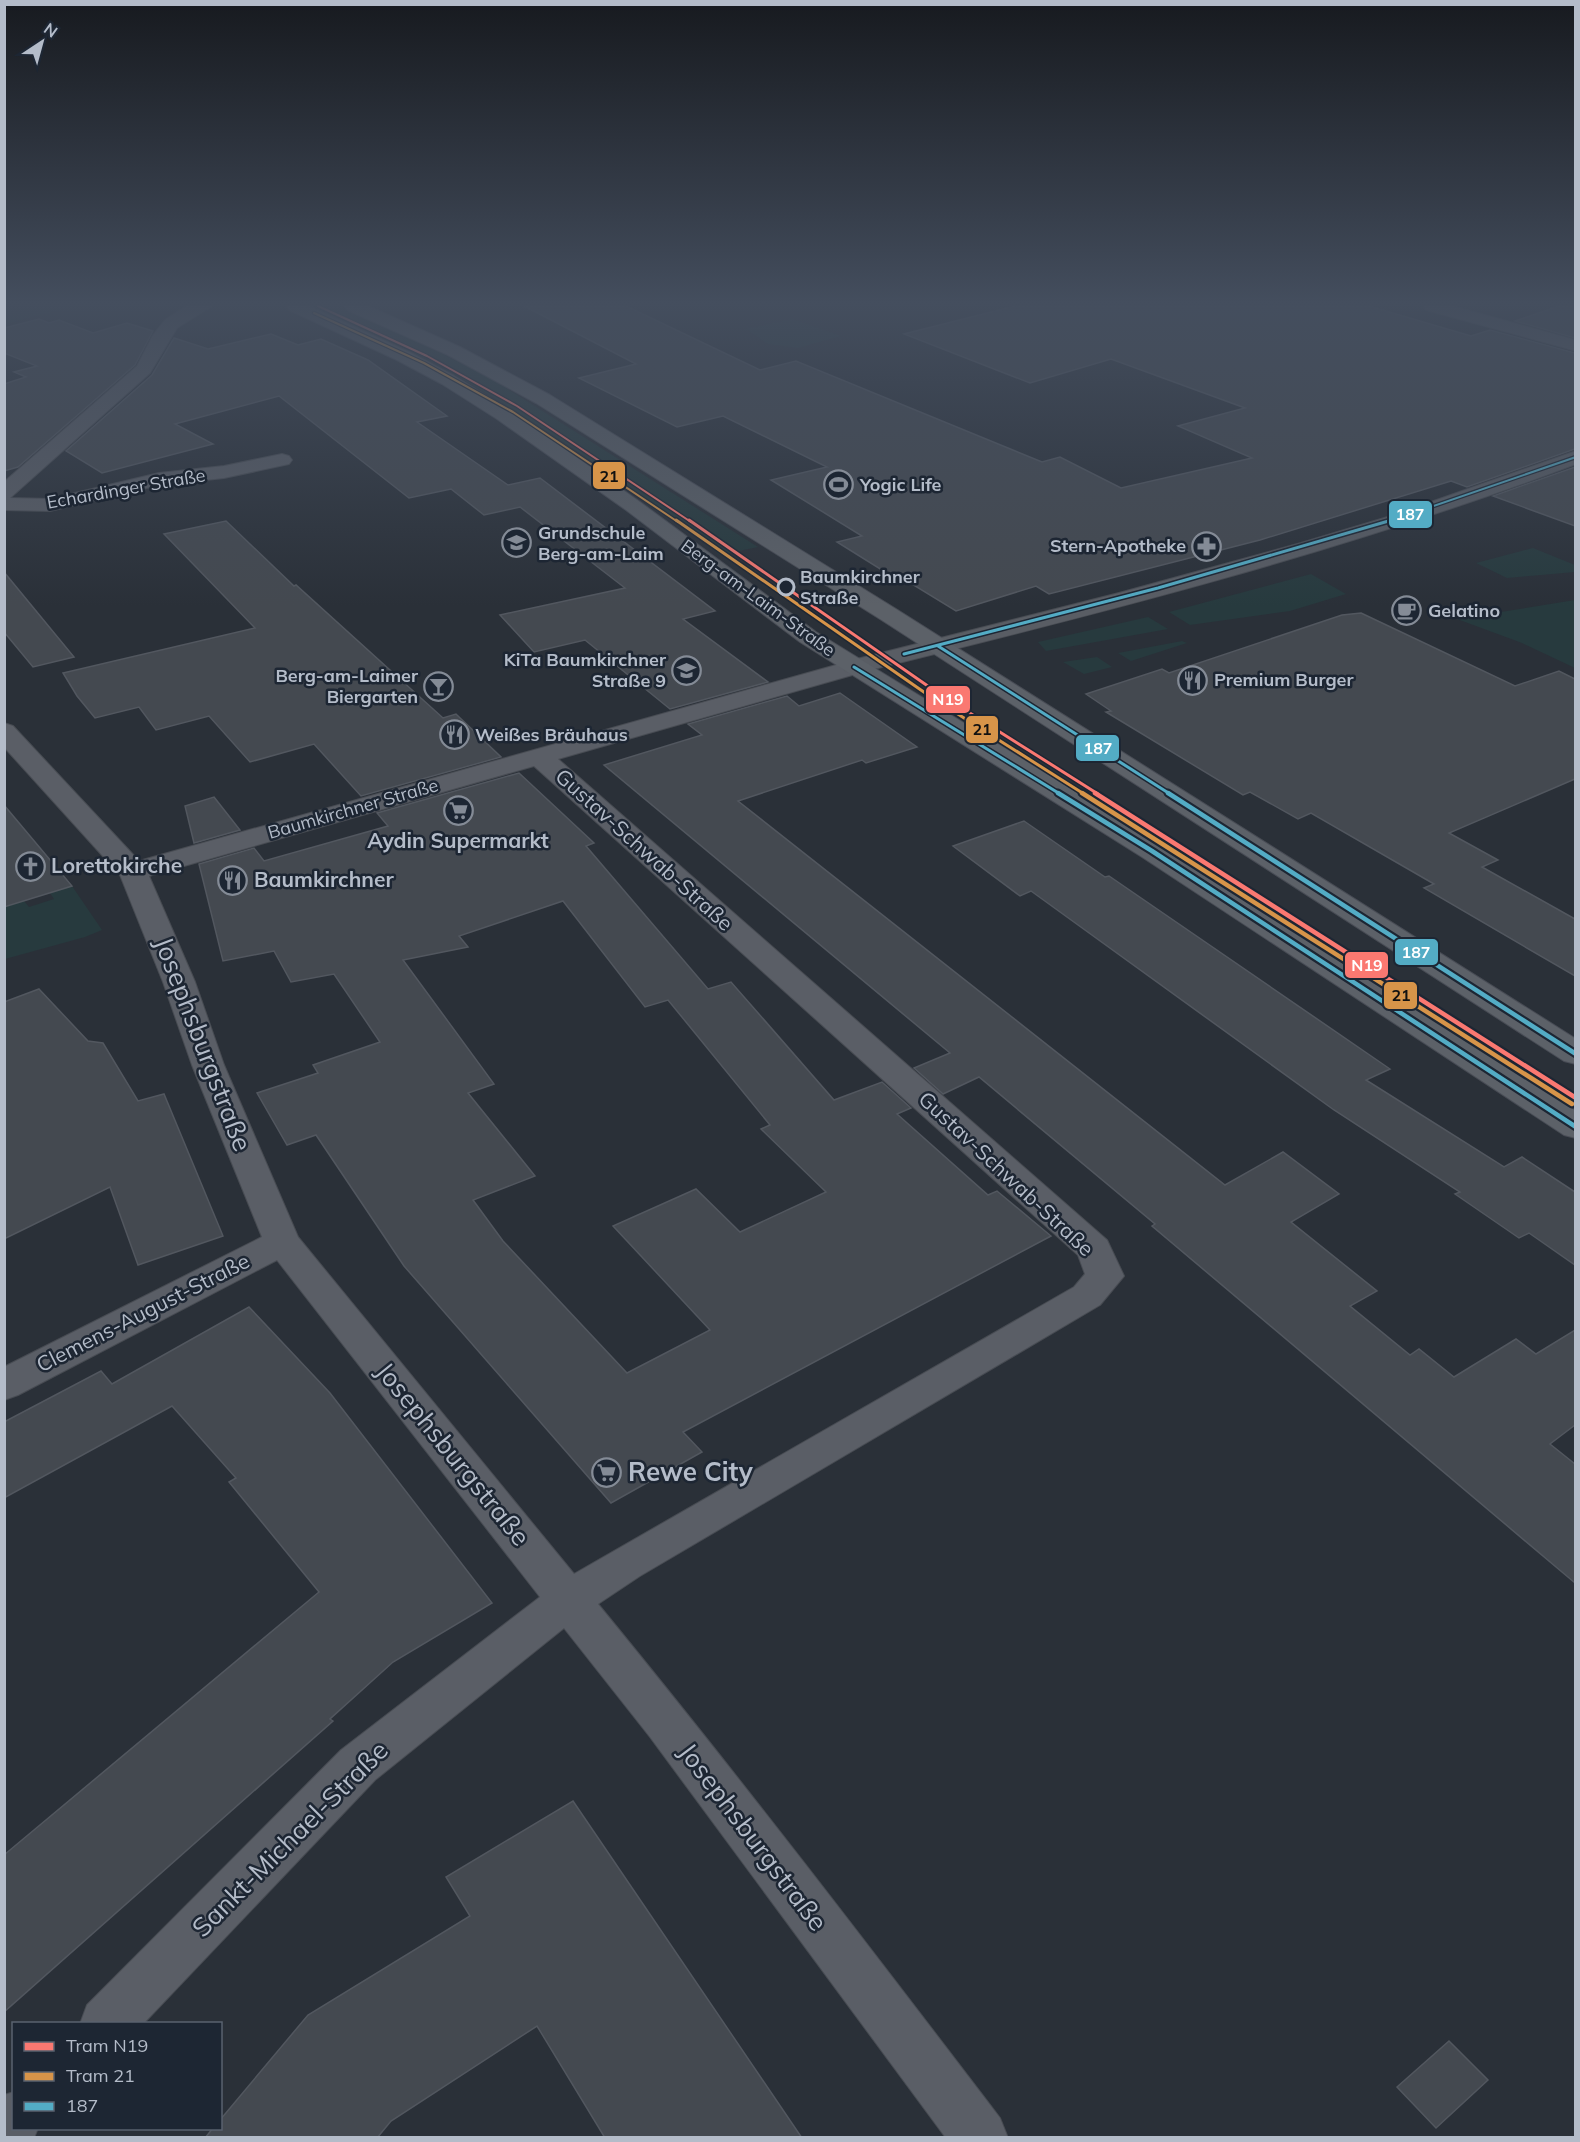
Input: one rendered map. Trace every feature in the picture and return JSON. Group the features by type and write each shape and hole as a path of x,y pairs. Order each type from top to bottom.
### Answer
{"main road":[{"name":"Berg-am-Laim-Straße","path":"490,406 633,506 808,637 1152,851 1575,1127"},
{"path":"554,406 938,646 1575,1054"},
{"name":"Baumkirchner Straße","path":"854,667 1286,555 1450,505 1575,457"}],"street":[{"path":"4,493 102,406"},
{"name":"Echardinger Straße","path":"4,504 50,505 159,479 224,472 282,460"},
{"name":"Baumkirchner Straße","path":"134,872 854,667"},
{"name":"Josephsburgstraße","path":"4,731 134,872 179,982 208,1065 282,1242 570,1599 827,1932 980,2138"},
{"name":"Gustav-Schwab-Straße","path":"538,756 1094,1249 1105,1276 1087,1296 625,1564 570,1599"},
{"name":"Clemens-August-Straße","path":"4,1385 282,1242"},
{"name":"Sankt-Michael-Straße","path":"108,2022 358,1766 570,1599"}],"green space":[{"path":"506,406 535,406 758,547 720,555 584,456"},
{"path":"1533,548 1575,565 1575,572 1507,578 1476,563"},
{"path":"1311,574 1346,594 1290,611 1190,625 1169,612"},
{"path":"1575,600 1575,668 1522,643 1457,619"},
{"path":"1148,617 1168,629 1046,651 1038,642"},
{"path":"1182,641 1187,643 1131,661 1118,653"},
{"path":"1097,657 1112,667 1084,674 1063,662"},
{"path":"72,886 102,930 85,937 5,959 4,906 24,901 29,907 54,899 50,893"}],"building":[{"path":"4,406 88,406 18,467 4,471"},
{"path":"117,406 242,406 175,424 213,444 102,473 66,451"},
{"path":"292,406 433,406 447,416 417,422 508,485 540,478 715,611 683,619 768,682 670,709 585,640 534,652 500,615 625,588 520,507 484,515 451,489 409,498"},
{"path":"635,406 906,406 1042,462 1060,457 1121,488 1252,458 1178,426 1245,408 1239,406 1575,406 1575,449 1467,487 1451,481 1260,540 1049,594 1036,586 956,611 899,576 893,577 837,542 862,536 771,480 827,467 723,416 677,427"},
{"path":"1575,467 1575,526 1493,496"},
{"path":"226,521 294,586 296,585 443,718 456,714 501,757 361,796 314,744 250,762 209,716 156,730 139,707 95,718 77,696 63,673 255,628 164,534"},
{"path":"4,572 74,657 33,667 4,632"},
{"path":"1361,613 1515,686 1559,671 1575,679 1575,779 1449,833 1498,860 1482,867 1575,919 1575,976 1424,888 1434,884 1311,813 1298,819 1250,792 1243,795 1106,712 1111,711 1086,694 1162,669 1169,673 1342,615"},
{"path":"840,693 917,747 866,763 862,760 738,801 1225,1185 1283,1152 1339,1194 1291,1222 1377,1291 1350,1306 1410,1355 1419,1349 1454,1377 1516,1339 1536,1354 1575,1330 1575,1425 1550,1444 1575,1464 1575,1583 1152,1226 1155,1224 979,1077 943,1094 914,1068 950,1053 604,765 702,735 688,724 787,696 799,706"},
{"path":"519,773 594,843 586,846 708,989 731,982 834,1100 882,1082 911,1108 897,1114 988,1195 997,1191 1051,1236 683,1432 702,1452 611,1503 404,1266 316,1135 287,1145 257,1093 318,1073 313,1065 380,1042 334,974 291,982 274,951 223,961 199,864 254,848 264,861 388,826 377,813","holes":["563,901 645,1007 668,1000 770,1125 761,1129 826,1192 740,1232 696,1189 613,1226 710,1330 627,1373 503,1241 473,1200 535,1176 468,1093 494,1084 403,960 468,947 459,936"]},
{"path":"214,797 240,830 194,843 185,806"},
{"name":"Lorettokirche","path":"4,805 72,886 4,907"},
{"path":"1024,821 1105,877 1109,876 1390,1069 1366,1080 1504,1167 1522,1157 1575,1192 1575,1265 1529,1233 1519,1238 1455,1194 1460,1192 1334,1110 1031,891 1020,896 953,846"},
{"path":"39,989 88,1041 103,1043 138,1101 164,1094 223,1236 138,1265 110,1187 4,1239 4,1002"},
{"path":"249,1307 330,1393 492,1603 393,1662 330,1719 333,1721 4,2012 4,1855 319,1592 229,1482 236,1478 172,1406 4,1498 4,1422 101,1371 112,1384"},
{"path":"573,1801 802,2138 605,2138 537,2026 391,2121 377,2138 205,2138 211,2130 222,2130 222,2118 308,2015 470,1916 446,1877"},
{"path":"1449,2041 1488,2080 1436,2128 1397,2087"}],"tram line":[{"name":"21","path":"502,406 721,550 931,697 1572,1104"},
{"name":"N19","path":"517,406 725,544 935,691 1576,1098"}],"transit line":[{"name":"187","path":"904,654 1243,565 1410,514 1576,457"},
{"name":"187","path":"938,646 1576,1054"},
{"name":"187","path":"854,667 1152,851 1576,1127"}],"place":[{"name":"Yogic Life","path":"839,485"},
{"name":"Grundschule Berg-am-Laim","path":"517,543"},
{"name":"Stern-Apotheke","path":"1207,546"},
{"name":"Baumkirchner Straße","path":"786,587"},
{"name":"Gelatino","path":"1407,611"},
{"name":"KiTa Baumkirchner Straße 9","path":"687,670"},
{"name":"Premium Burger","path":"1193,680"},
{"name":"Berg-am-Laimer Biergarten","path":"439,686"},
{"name":"Weißes Bräuhaus","path":"454,735"},
{"name":"Aydin Supermarkt","path":"458,810"},
{"name":"Lorettokirche","path":"30,866"},
{"name":"Baumkirchner","path":"233,880"},
{"name":"Rewe City","path":"607,1472"}]}
